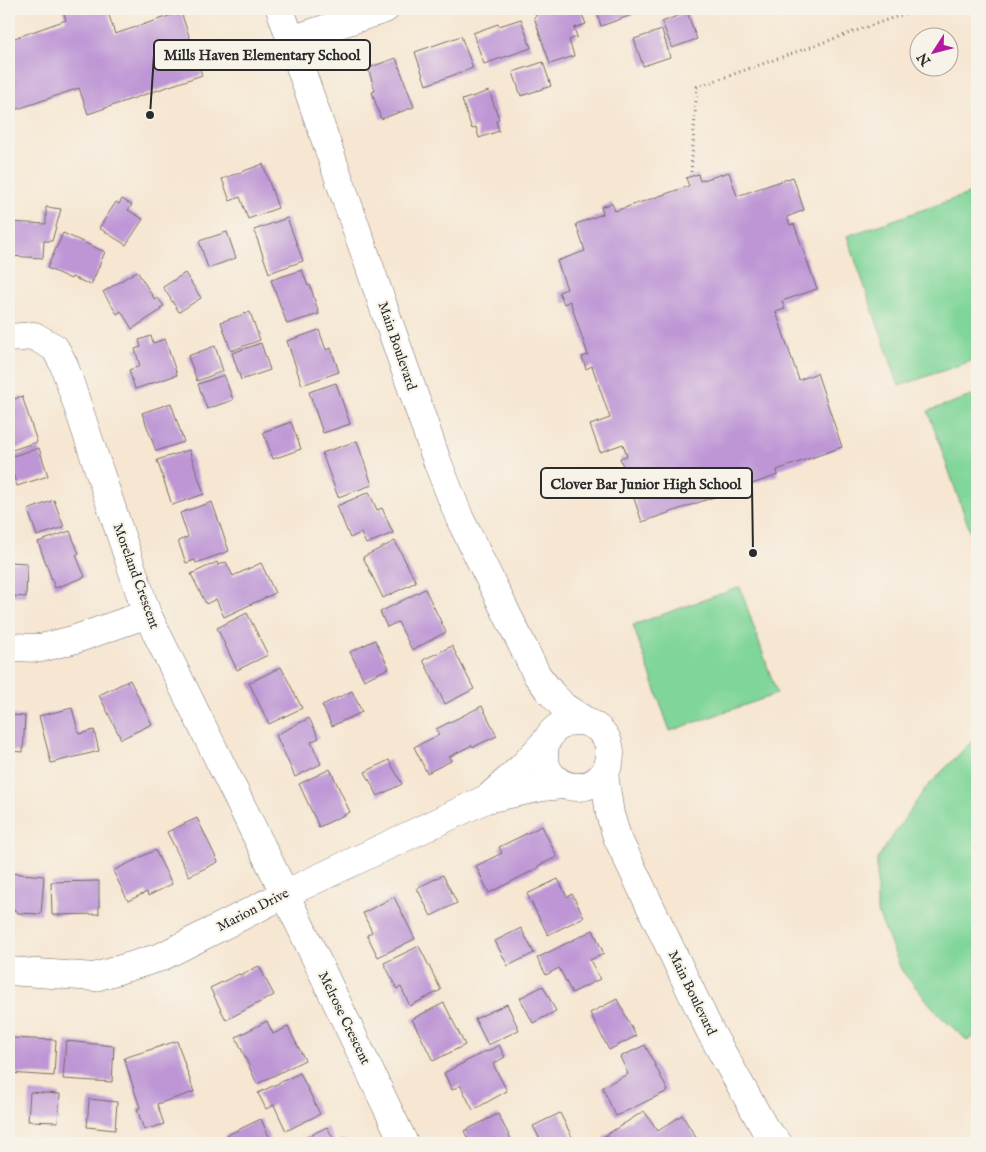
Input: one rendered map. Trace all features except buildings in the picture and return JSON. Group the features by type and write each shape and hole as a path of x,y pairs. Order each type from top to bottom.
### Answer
{"street":[{"name":"Main Boulevard","path":"280,9 366,259 448,491 460,519 537,674 551,694 564,707 598,729 605,736 609,745 610,755 609,765 604,774 610,814 617,837 710,1031 764,1129 778,1143"},
{"path":"291,40 385,9"},
{"name":"Moreland Crescent","path":"9,338 34,336 54,348 64,364 147,614 285,894"},
{"path":"9,647 41,648 76,639 147,614"},
{"name":"Main Boulevard","path":"537,674 547,720 547,740 543,756 545,766 556,781 578,794 601,817 617,837"},
{"path":"547,740 553,730 562,724 581,721 590,724"},
{"name":"Marion Drive","path":"486,799 522,767 547,740"},
{"path":"564,785 575,788 587,786 596,782 604,774"},
{"name":"Marion Drive","path":"9,971 95,977 161,958 285,894 486,799 542,787 564,785"},
{"name":"Melrose Crescent","path":"285,894 404,1143"}],"path":[{"path":"690,172 697,87 918,9"}],"green space":[{"path":"977,191 977,359 899,386 847,236"},
{"path":"977,394 977,551 928,411"},
{"path":"740,587 777,694 670,731 633,625"},
{"path":"977,738 977,1032 968,1041 940,1016 902,971 877,911 877,859 925,789"}],"place":[{"name":"Mills Haven Elementary School","path":"150,115"},
{"name":"Clover Bar Junior High School","path":"753,553"}]}
